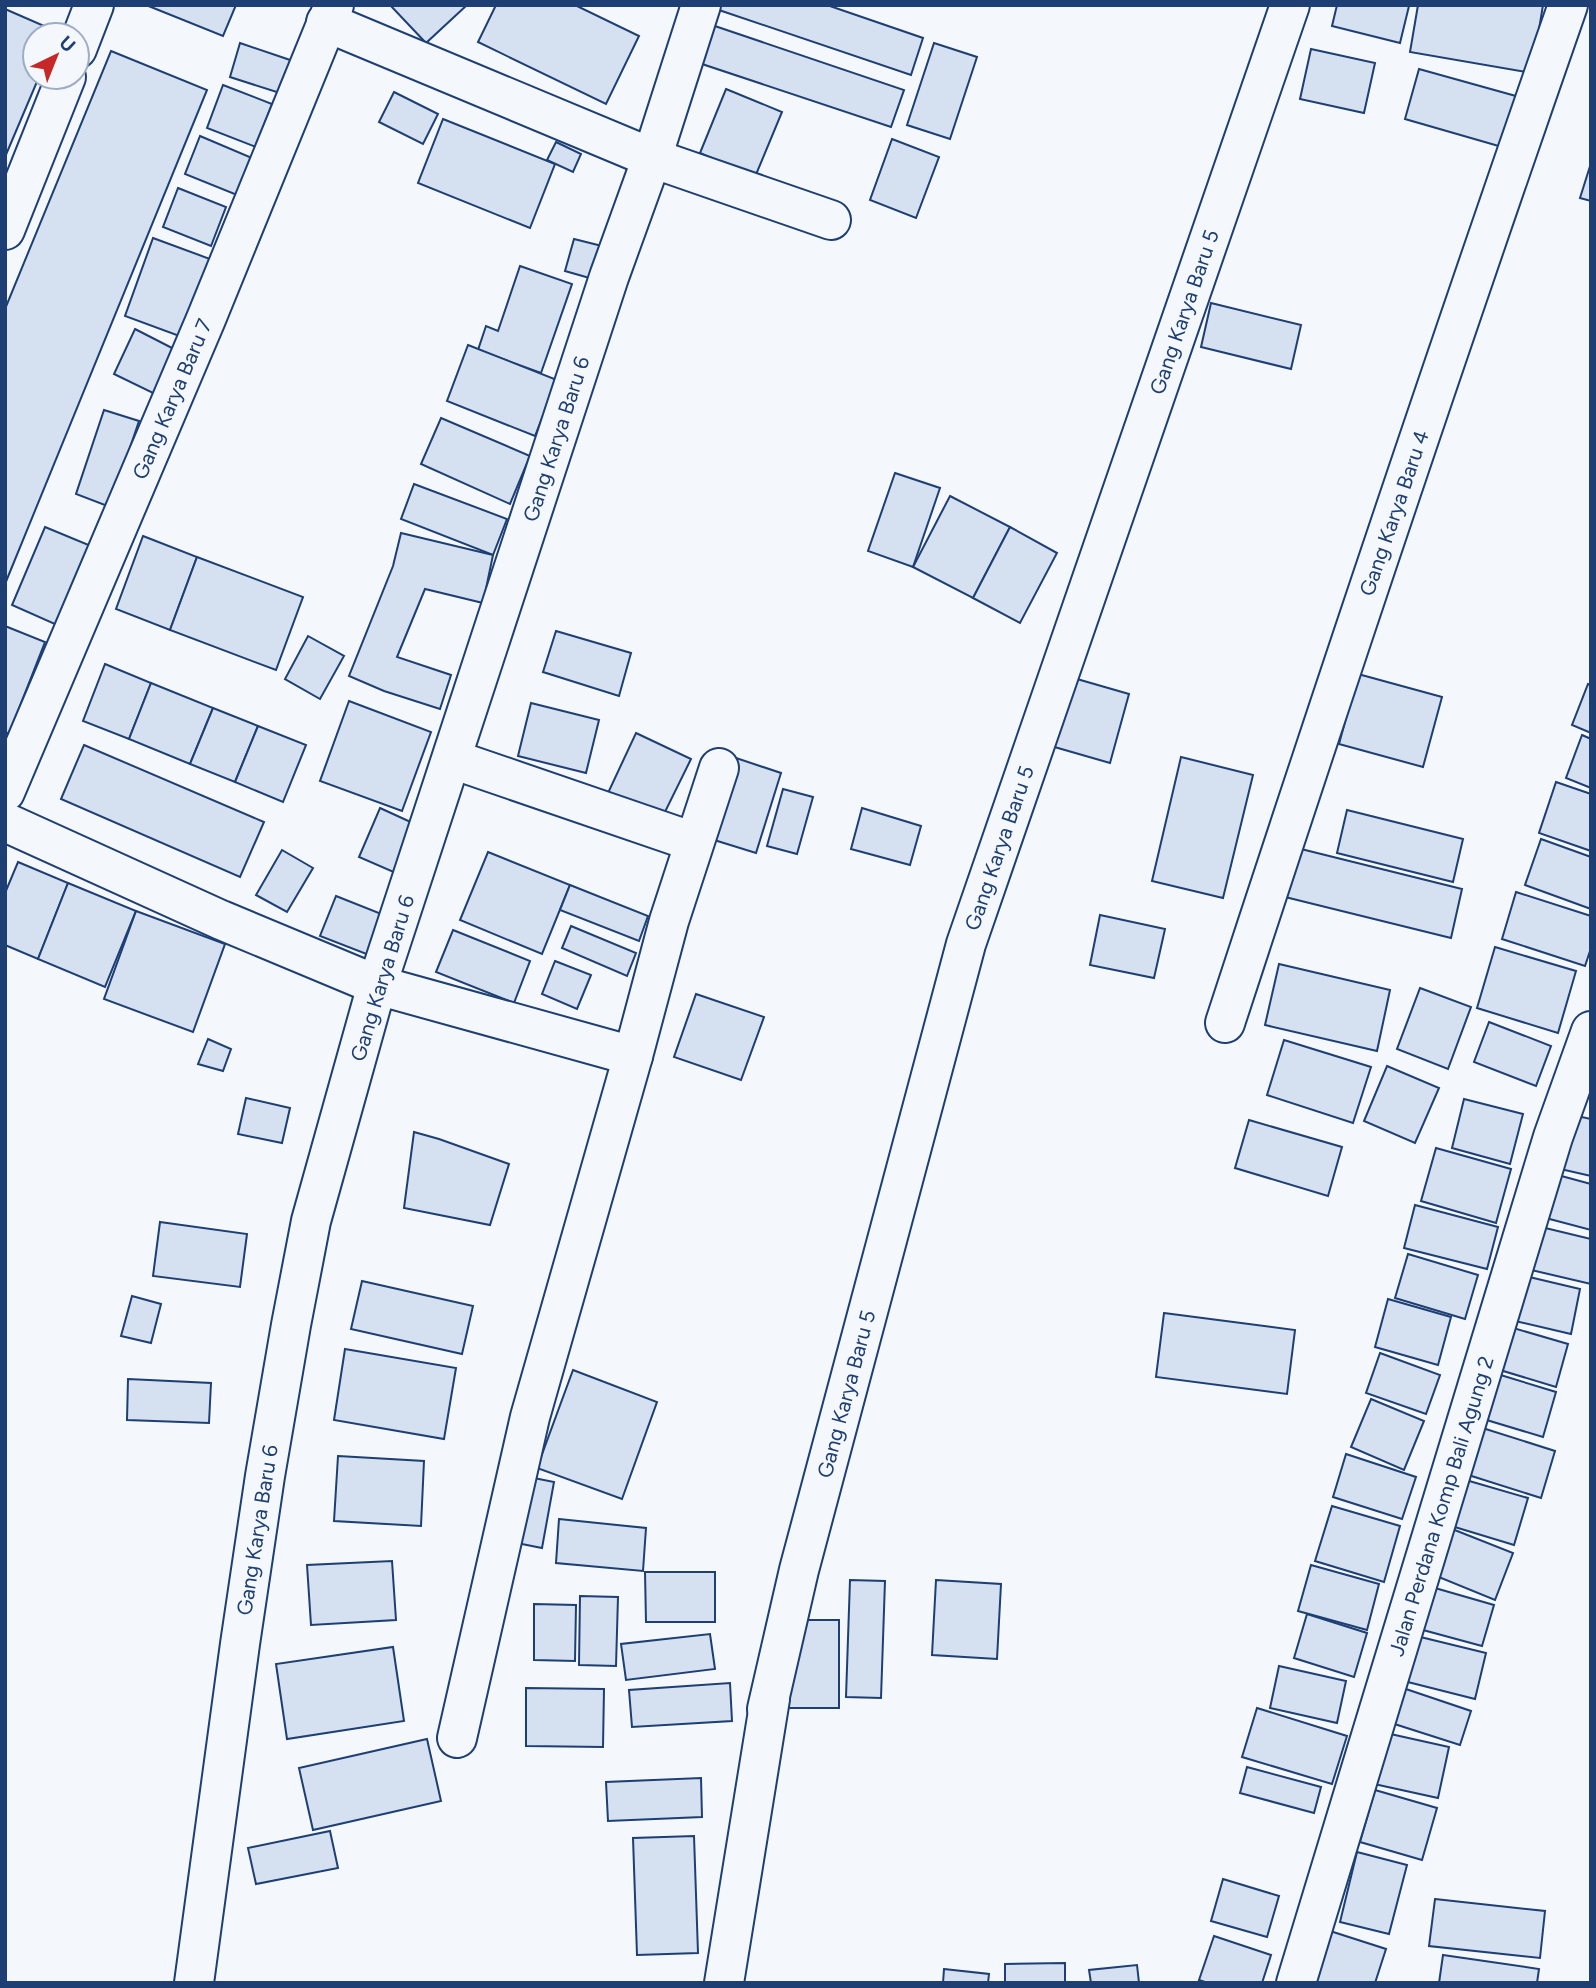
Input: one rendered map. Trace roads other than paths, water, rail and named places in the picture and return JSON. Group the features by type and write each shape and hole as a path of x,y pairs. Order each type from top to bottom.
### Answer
{"street":[{"name":"Gang Karya Baru 6","path":"194,1983 265,1476 312,1221 377,985 609,276 652,158 701,5"},
{"name":"Gang Karya Baru 5","path":"724,1983 769,1704 799,1570 966,944 1290,5"},
{"name":"Gang Karya Baru 4","path":"1225,1023 1474,274 1568,5"},
{"path":"330,14 652,158 831,220"},
{"name":"Gang Karya Baru 7","path":"5,792 206,319 330,14"},
{"path":"5,230 60,91"},
{"path":"452,759 694,842"},
{"path":"457,1738 530,1417 634,1056 668,920 719,768"},
{"path":"5,822 221,920 377,985 634,1056"},
{"name":"Jalan Perdana Komp Bali Agung 2","path":"1296,1983 1553,1137 1591,1031"}]}
